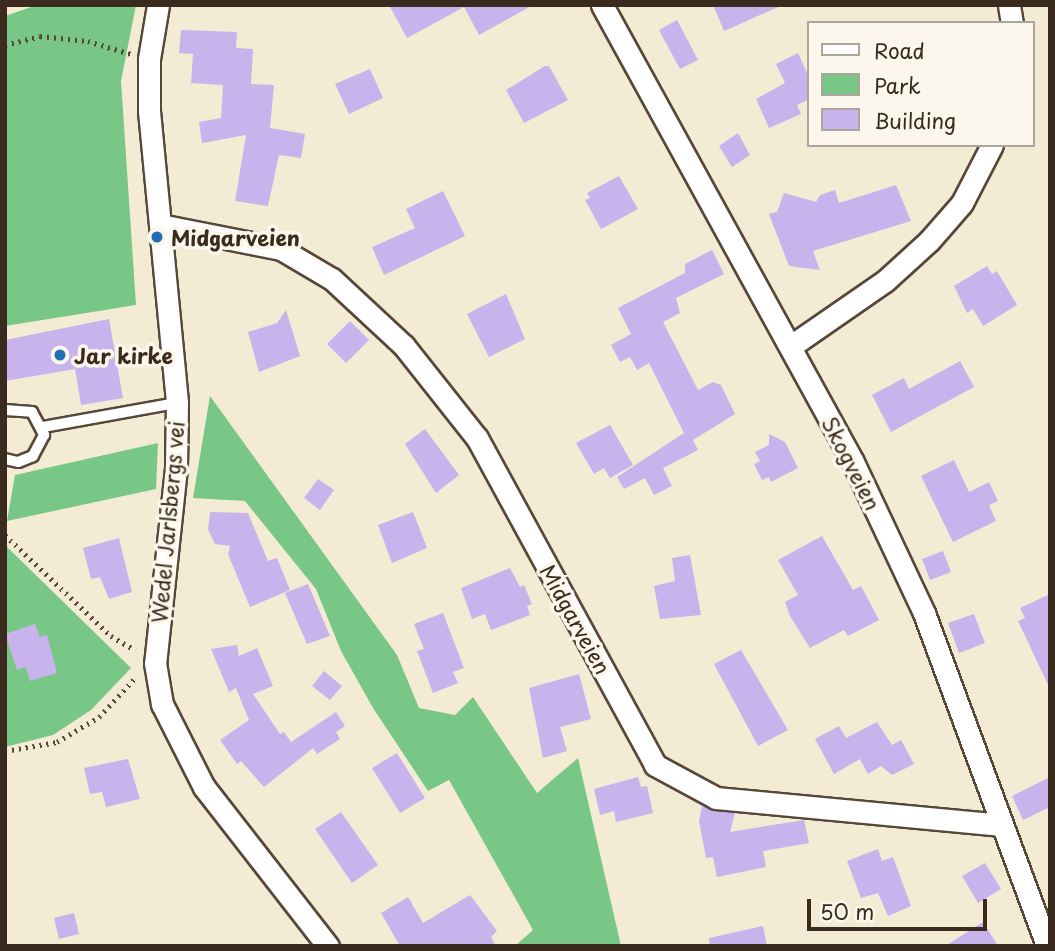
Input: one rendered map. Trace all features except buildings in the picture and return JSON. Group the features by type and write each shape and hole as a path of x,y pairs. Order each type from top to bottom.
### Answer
{"street":[{"name":"Wedel Jarlsbergs vei","path":"159,5 149,59 149,111 177,403 176,468 155,663 162,704 204,787 328,946"},
{"name":"Skogveien","path":"602,5 853,462 924,613 1000,825 1047,946"},
{"path":"791,346 885,281 929,241 962,203 991,147"},
{"name":"Midgarveien","path":"160,225 281,249 332,279 404,346 477,438 655,765 716,798 1000,825"}],"lane":[{"path":"43,427 177,403"},
{"path":"5,411 32,412 43,427 43,443 33,457 18,462 5,459"}],"path":[{"path":"5,45 40,36 88,41 149,59"},
{"path":"5,535 111,636 155,663 99,717 57,743 5,751"}],"green space":[{"path":"37,5 136,5 121,81 136,305 5,326 5,16"},
{"path":"210,396 397,655 419,708 455,715 473,697 537,793 578,758 621,946 515,946 533,930 449,780 428,791 373,708 341,651 316,589 245,501 193,498"},
{"path":"158,443 156,489 7,521 15,475"},
{"path":"5,545 131,668 91,710 53,735 5,747"}],"place":[{"name":"Midgarveien","path":"157,237"},
{"name":"Jar kirke","path":"60,355"}]}
